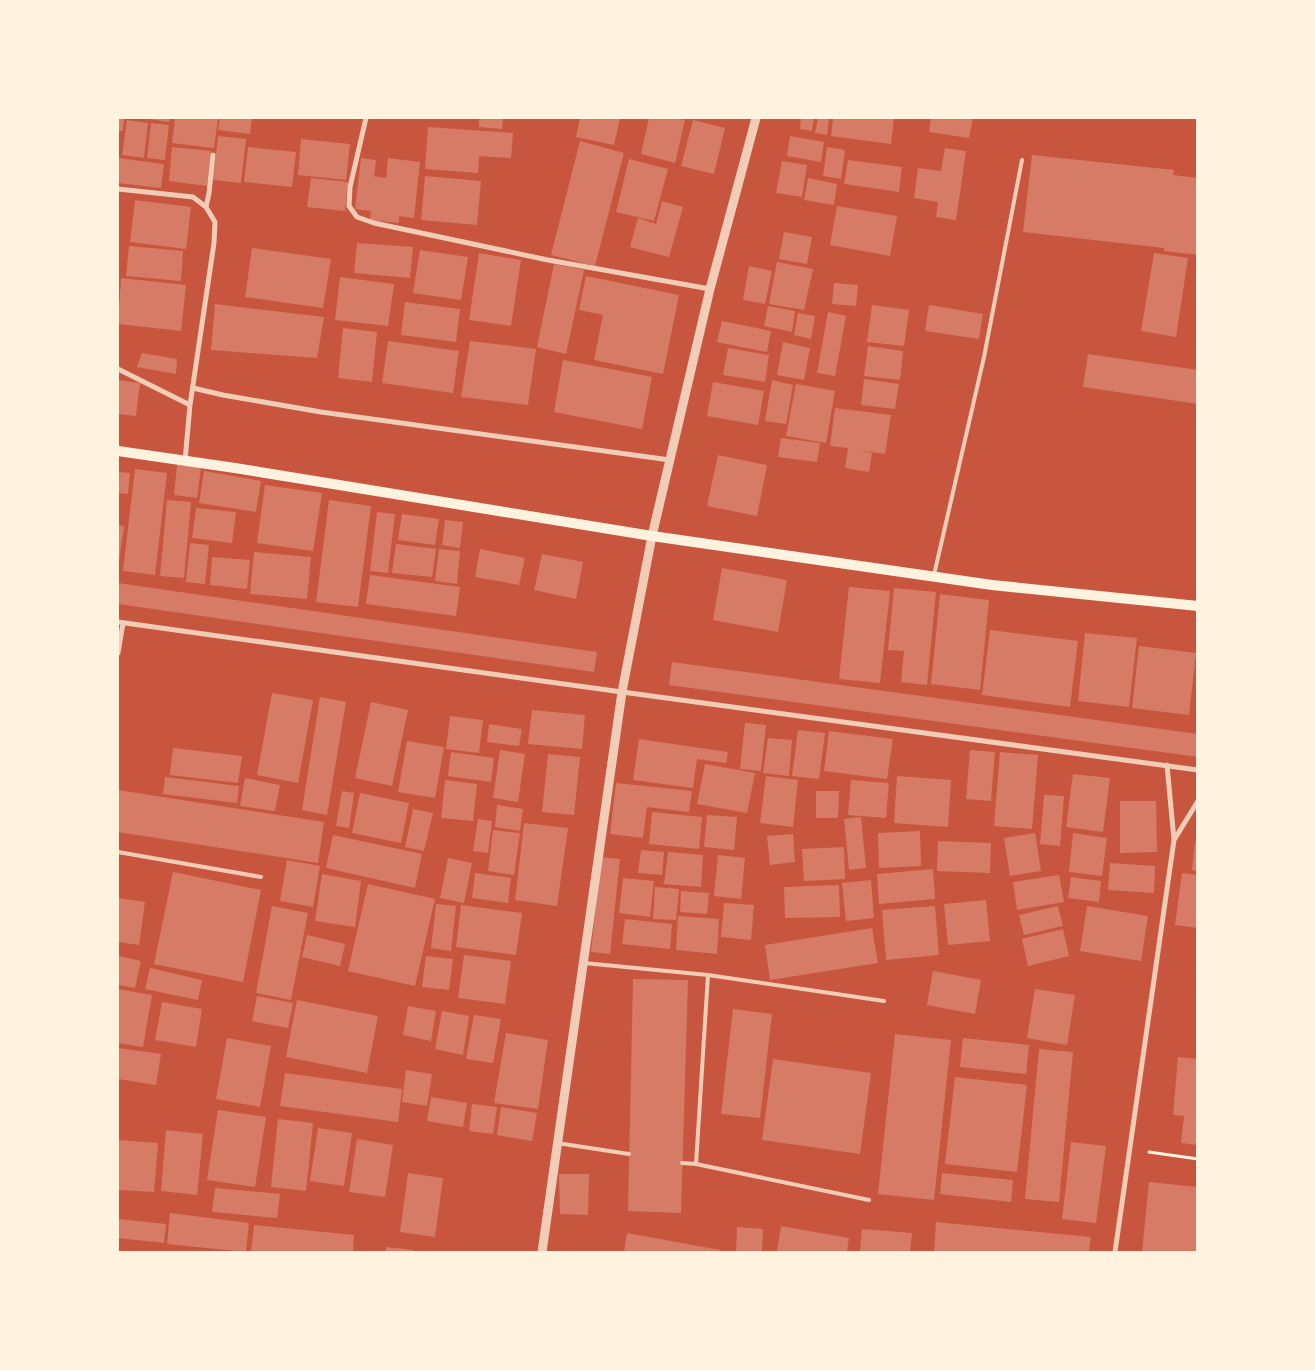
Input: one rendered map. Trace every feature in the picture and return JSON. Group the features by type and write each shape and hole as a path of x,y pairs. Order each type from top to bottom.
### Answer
{"main road":[{"path":"118,452 185,461 652,536 992,586 1198,606"}],"street":[{"path":"366,118 350,187 349,206 357,216 374,223 548,260 710,289"},
{"path":"542,1252 622,692 652,536 710,289 756,118"},
{"path":"206,207 213,155"},
{"path":"118,188 193,197 206,207 215,222 214,242 190,406 185,461"},
{"path":"118,368 190,406"},
{"path":"193,388 321,412 670,460"},
{"path":"118,653 120,623 1198,770"},
{"path":"1115,1252 1174,840 1167,765"},
{"path":"1174,840 1198,800"}],"lane":[{"path":"934,577 984,357 1022,160"},
{"path":"118,852 261,877"},
{"path":"582,963 708,975 884,1001"},
{"path":"696,1164 708,975"},
{"path":"558,1143 629,1154"},
{"path":"682,1163 696,1164 869,1200"}],"path":[{"path":"1130,1149 1198,1159"}],"building":[{"path":"118,118 124,118 123,131 118,131"},
{"path":"143,118 170,118 169,122"},
{"path":"175,118 218,118 214,148 172,143"},
{"path":"220,118 252,118 250,134 218,130"},
{"path":"479,118 503,118 502,129 479,127"},
{"path":"580,118 620,118 614,145 576,137"},
{"path":"649,118 685,120 675,163 641,154"},
{"path":"801,118 814,118 812,131 800,129"},
{"path":"818,118 829,118 827,135 815,133"},
{"path":"833,118 894,118 891,144 831,136"},
{"path":"931,118 973,118 969,138 929,132"},
{"path":"127,120 148,123 144,158 122,155"},
{"path":"693,120 725,128 714,174 681,166"},
{"path":"151,123 169,125 165,160 147,158"},
{"path":"428,127 513,133 511,158 479,156 478,173 425,169"},
{"path":"218,136 246,139 241,183 213,180"},
{"path":"790,136 824,142 821,162 787,156"},
{"path":"301,139 350,144 346,180 298,175"},
{"path":"580,141 624,153 595,266 551,255"},
{"path":"172,147 211,151 207,186 169,181"},
{"path":"248,147 296,152 292,187 244,182"},
{"path":"827,147 845,150 841,179 823,176"},
{"path":"945,148 966,151 956,220 936,217 938,202 914,198 918,168 941,171"},
{"path":"1032,155 1174,170 1173,175 1198,178 1198,255 1164,251 1164,248 1023,232"},
{"path":"118,158 164,164 161,188 118,183"},
{"path":"361,158 376,160 374,176 386,178 388,158 420,162 414,218 399,216 399,223 370,220 371,211 355,209"},
{"path":"629,159 668,169 654,221 616,212"},
{"path":"848,160 902,167 899,192 844,184"},
{"path":"782,161 807,165 802,197 776,193"},
{"path":"425,176 481,181 477,225 421,220"},
{"path":"311,178 348,182 345,211 307,207"},
{"path":"808,178 837,184 834,205 804,200"},
{"path":"135,200 191,207 186,249 130,242"},
{"path":"662,201 683,207 669,257 630,247 638,218 656,224"},
{"path":"837,206 897,216 890,256 830,245"},
{"path":"784,232 812,237 807,264 779,259"},
{"path":"357,243 413,247 410,278 354,273"},
{"path":"129,246 183,251 181,281 126,276"},
{"path":"252,248 331,259 323,308 245,297"},
{"path":"420,250 468,257 461,300 413,293"},
{"path":"479,253 521,260 511,326 469,320"},
{"path":"1154,253 1188,258 1176,337 1141,331"},
{"path":"777,262 813,269 804,310 769,304"},
{"path":"554,264 584,270 566,354 537,347"},
{"path":"749,266 772,271 765,304 743,300"},
{"path":"586,276 679,295 663,374 594,360 603,315 579,310"},
{"path":"340,277 394,284 388,326 335,320"},
{"path":"121,278 186,285 181,331 118,324"},
{"path":"834,283 858,285 856,306 832,304"},
{"path":"405,302 460,309 456,342 401,335"},
{"path":"215,304 324,317 317,358 211,350"},
{"path":"872,305 909,310 904,346 867,342"},
{"path":"929,305 983,314 979,339 925,331"},
{"path":"768,306 795,311 792,332 764,326"},
{"path":"828,312 846,316 835,376 817,373"},
{"path":"798,313 815,316 811,339 794,335"},
{"path":"722,321 771,331 767,352 717,342"},
{"path":"343,328 377,332 372,382 338,378"},
{"path":"388,341 459,351 453,393 382,383"},
{"path":"470,341 536,349 528,405 461,397"},
{"path":"783,342 810,348 804,380 777,375"},
{"path":"868,346 903,351 900,380 864,376"},
{"path":"728,348 769,355 765,382 723,375"},
{"path":"142,353 177,359 176,374 137,367"},
{"path":"1088,354 1198,370 1198,404 1083,387"},
{"path":"563,360 652,377 642,429 554,412"},
{"path":"864,379 899,384 895,409 861,405"},
{"path":"118,380 140,383 136,416 118,414"},
{"path":"772,380 793,385 786,424 765,421"},
{"path":"713,382 764,391 758,425 707,416"},
{"path":"796,384 835,391 826,443 786,436"},
{"path":"835,408 891,415 885,454 855,450 872,453 869,472 845,468 848,448 830,446"},
{"path":"781,438 820,443 817,462 778,457"},
{"path":"718,455 767,465 757,516 707,506"},
{"path":"177,465 201,467 197,498 174,495"},
{"path":"135,469 167,473 155,575 123,571"},
{"path":"204,471 261,481 256,512 199,503"},
{"path":"118,472 130,473 128,494 118,493"},
{"path":"265,485 322,493 313,551 257,543"},
{"path":"167,500 191,502 184,578 160,576"},
{"path":"329,500 371,506 358,607 316,602"},
{"path":"196,508 236,512 232,543 192,538"},
{"path":"377,512 395,514 388,573 370,571"},
{"path":"402,514 439,519 435,545 398,540"},
{"path":"445,520 463,522 460,548 442,545"},
{"path":"118,525 124,526 119,561 118,561"},
{"path":"190,543 209,545 205,584 186,582"},
{"path":"396,544 436,549 432,577 392,573"},
{"path":"439,549 460,551 457,584 435,581"},
{"path":"480,549 525,558 519,585 475,577"},
{"path":"254,552 311,557 307,599 250,594"},
{"path":"542,554 583,562 576,599 534,590"},
{"path":"212,557 250,560 247,589 210,585"},
{"path":"722,568 787,580 778,632 713,620"},
{"path":"370,575 460,587 456,616 366,604"},
{"path":"118,583 597,652 594,672 118,604"},
{"path":"849,587 890,591 880,683 839,679"},
{"path":"894,588 936,592 927,685 901,682 904,651 888,650"},
{"path":"940,594 989,600 980,690 931,684"},
{"path":"990,630 1078,641 1070,707 982,695"},
{"path":"1085,633 1137,638 1129,707 1078,701"},
{"path":"1139,646 1196,653 1189,715 1132,708"},
{"path":"672,662 1198,734 1198,757 669,685"},
{"path":"272,693 313,700 298,783 257,775"},
{"path":"320,697 346,702 327,815 302,810"},
{"path":"371,702 408,710 392,786 355,778"},
{"path":"532,710 585,715 582,749 528,744"},
{"path":"450,716 483,720 479,753 446,749"},
{"path":"745,723 766,725 761,771 740,769"},
{"path":"489,724 522,729 519,746 487,742"},
{"path":"798,730 825,733 819,779 792,776"},
{"path":"829,731 893,739 887,779 824,771"},
{"path":"768,738 792,740 789,776 763,773"},
{"path":"639,739 728,752 726,763 697,759 693,788 633,780"},
{"path":"407,741 444,747 435,798 398,792"},
{"path":"173,748 242,756 238,783 170,775"},
{"path":"500,750 525,754 518,802 493,798"},
{"path":"970,750 995,752 991,801 966,799"},
{"path":"451,752 494,758 491,782 448,776"},
{"path":"1000,752 1038,755 1032,829 994,826"},
{"path":"548,754 580,757 574,815 542,812"},
{"path":"705,764 755,773 747,813 697,804"},
{"path":"1073,774 1110,778 1103,832 1066,827"},
{"path":"766,776 798,780 793,827 760,823"},
{"path":"897,776 951,780 948,827 894,823"},
{"path":"165,777 239,786 237,803 163,794"},
{"path":"245,778 280,785 275,811 240,806"},
{"path":"445,780 477,784 473,821 441,818"},
{"path":"851,780 889,783 886,818 848,815"},
{"path":"616,783 692,791 689,812 647,807 643,838 610,834"},
{"path":"118,790 324,822 318,863 118,832"},
{"path":"342,791 354,793 349,828 336,826"},
{"path":"816,791 839,791 838,818 816,818"},
{"path":"360,793 409,803 401,843 352,833"},
{"path":"1044,795 1064,796 1060,846 1040,844"},
{"path":"1120,801 1156,801 1157,852 1120,853"},
{"path":"497,805 523,809 520,831 495,827"},
{"path":"413,809 433,813 424,851 405,847"},
{"path":"652,812 702,817 699,849 649,844"},
{"path":"707,815 737,817 734,850 704,847"},
{"path":"861,817 866,868 849,870 844,819"},
{"path":"478,819 492,821 488,853 473,851"},
{"path":"524,823 568,828 557,906 515,900"},
{"path":"493,830 520,833 514,875 488,871"},
{"path":"920,831 921,866 879,868 878,833"},
{"path":"1035,833 1041,871 1010,876 1004,838"},
{"path":"1073,833 1107,838 1102,876 1069,872"},
{"path":"793,834 795,862 770,865 767,836"},
{"path":"333,835 422,854 415,888 326,868"},
{"path":"938,841 991,843 990,873 937,871"},
{"path":"1195,842 1198,842 1198,871 1192,870"},
{"path":"844,847 845,879 804,881 802,849"},
{"path":"641,850 664,852 662,875 638,873"},
{"path":"668,852 703,855 701,887 664,884"},
{"path":"718,855 745,858 741,899 714,896"},
{"path":"601,857 620,859 610,954 591,952"},
{"path":"448,858 472,863 464,903 440,898"},
{"path":"287,860 320,866 313,907 280,901"},
{"path":"1110,863 1155,866 1154,893 1108,890"},
{"path":"933,869 935,899 879,904 877,874"},
{"path":"173,872 261,890 243,982 154,964"},
{"path":"475,873 511,878 508,903 472,898"},
{"path":"1182,873 1198,875 1198,928 1175,925"},
{"path":"322,874 361,881 355,927 315,921"},
{"path":"1059,875 1064,902 1017,910 1013,882"},
{"path":"1071,877 1101,881 1099,902 1068,898"},
{"path":"623,878 654,881 650,917 619,913"},
{"path":"871,880 874,918 846,921 842,883"},
{"path":"368,884 435,899 415,986 348,971"},
{"path":"839,885 840,917 785,918 784,887"},
{"path":"655,887 679,889 676,920 653,919"},
{"path":"681,891 709,893 707,914 680,912"},
{"path":"118,898 145,902 139,945 118,942"},
{"path":"986,900 990,941 948,945 944,904"},
{"path":"724,903 754,905 751,940 721,937"},
{"path":"436,904 456,906 451,951 431,948"},
{"path":"461,905 522,913 516,955 456,947"},
{"path":"272,906 308,913 291,1000 256,993"},
{"path":"935,906 939,955 886,960 882,910"},
{"path":"1058,906 1063,926 1024,935 1019,915"},
{"path":"1087,906 1148,916 1141,961 1080,951"},
{"path":"678,916 719,919 717,954 676,950"},
{"path":"625,919 672,924 670,949 622,944"},
{"path":"872,928 878,963 770,980 765,945"},
{"path":"1063,929 1069,956 1028,966 1022,939"},
{"path":"307,935 345,944 340,966 302,957"},
{"path":"464,955 511,961 505,1004 458,998"},
{"path":"118,956 141,961 135,988 118,985"},
{"path":"426,956 453,959 449,990 422,987"},
{"path":"150,968 202,980 198,1000 145,989"},
{"path":"933,971 981,980 975,1014 927,1005"},
{"path":"633,979 688,980 681,1213 628,1211"},
{"path":"118,989 152,995 143,1047 118,1043"},
{"path":"1035,989 1075,995 1067,1045 1027,1038"},
{"path":"257,996 293,1003 288,1028 252,1021"},
{"path":"297,1000 378,1016 367,1073 286,1057"},
{"path":"162,1002 202,1009 196,1047 155,1040"},
{"path":"408,1006 436,1011 431,1041 403,1035"},
{"path":"733,1009 772,1014 760,1118 721,1114"},
{"path":"442,1011 469,1016 463,1055 435,1049"},
{"path":"474,1015 501,1019 493,1063 466,1059"},
{"path":"506,1033 548,1040 538,1109 494,1103"},
{"path":"895,1034 951,1040 934,1200 878,1194"},
{"path":"227,1038 271,1046 260,1107 216,1099"},
{"path":"963,1038 1029,1045 1026,1074 960,1067"},
{"path":"118,1048 161,1054 156,1085 118,1079"},
{"path":"1039,1049 1073,1052 1059,1202 1025,1199"},
{"path":"1178,1057 1198,1059 1198,1145 1181,1143 1184,1116 1173,1115"},
{"path":"773,1059 871,1073 860,1154 762,1140"},
{"path":"406,1070 432,1074 427,1106 402,1102"},
{"path":"285,1073 402,1089 398,1122 280,1106"},
{"path":"955,1077 1027,1085 1017,1172 945,1164"},
{"path":"431,1097 467,1103 463,1127 427,1121"},
{"path":"472,1104 497,1107 493,1134 469,1131"},
{"path":"501,1107 537,1113 532,1141 497,1135"},
{"path":"218,1110 266,1117 255,1187 207,1180"},
{"path":"278,1119 313,1123 306,1191 271,1187"},
{"path":"318,1128 352,1133 344,1186 310,1181"},
{"path":"166,1130 203,1134 197,1195 161,1191"},
{"path":"357,1139 393,1145 385,1197 349,1192"},
{"path":"118,1140 158,1143 154,1192 118,1190"},
{"path":"1071,1142 1106,1146 1096,1223 1062,1219"},
{"path":"408,1173 443,1178 435,1237 400,1232"},
{"path":"942,1173 1013,1180 1011,1202 940,1194"},
{"path":"559,1174 589,1174 588,1215 560,1214"},
{"path":"1149,1182 1198,1187 1198,1252 1142,1252"},
{"path":"215,1188 280,1194 277,1218 212,1212"},
{"path":"170,1213 249,1223 246,1252 167,1244"},
{"path":"118,1219 166,1224 164,1243 118,1238"},
{"path":"936,1222 1091,1237 1089,1252 934,1252"},
{"path":"254,1225 354,1235 353,1252 251,1252"},
{"path":"781,1226 849,1238 847,1252 777,1252"},
{"path":"737,1227 763,1229 762,1252 736,1252"},
{"path":"862,1229 912,1233 910,1252 860,1252"},
{"path":"627,1233 720,1250 720,1252 624,1252"},
{"path":"386,1247 414,1250 414,1252 386,1252"}]}
